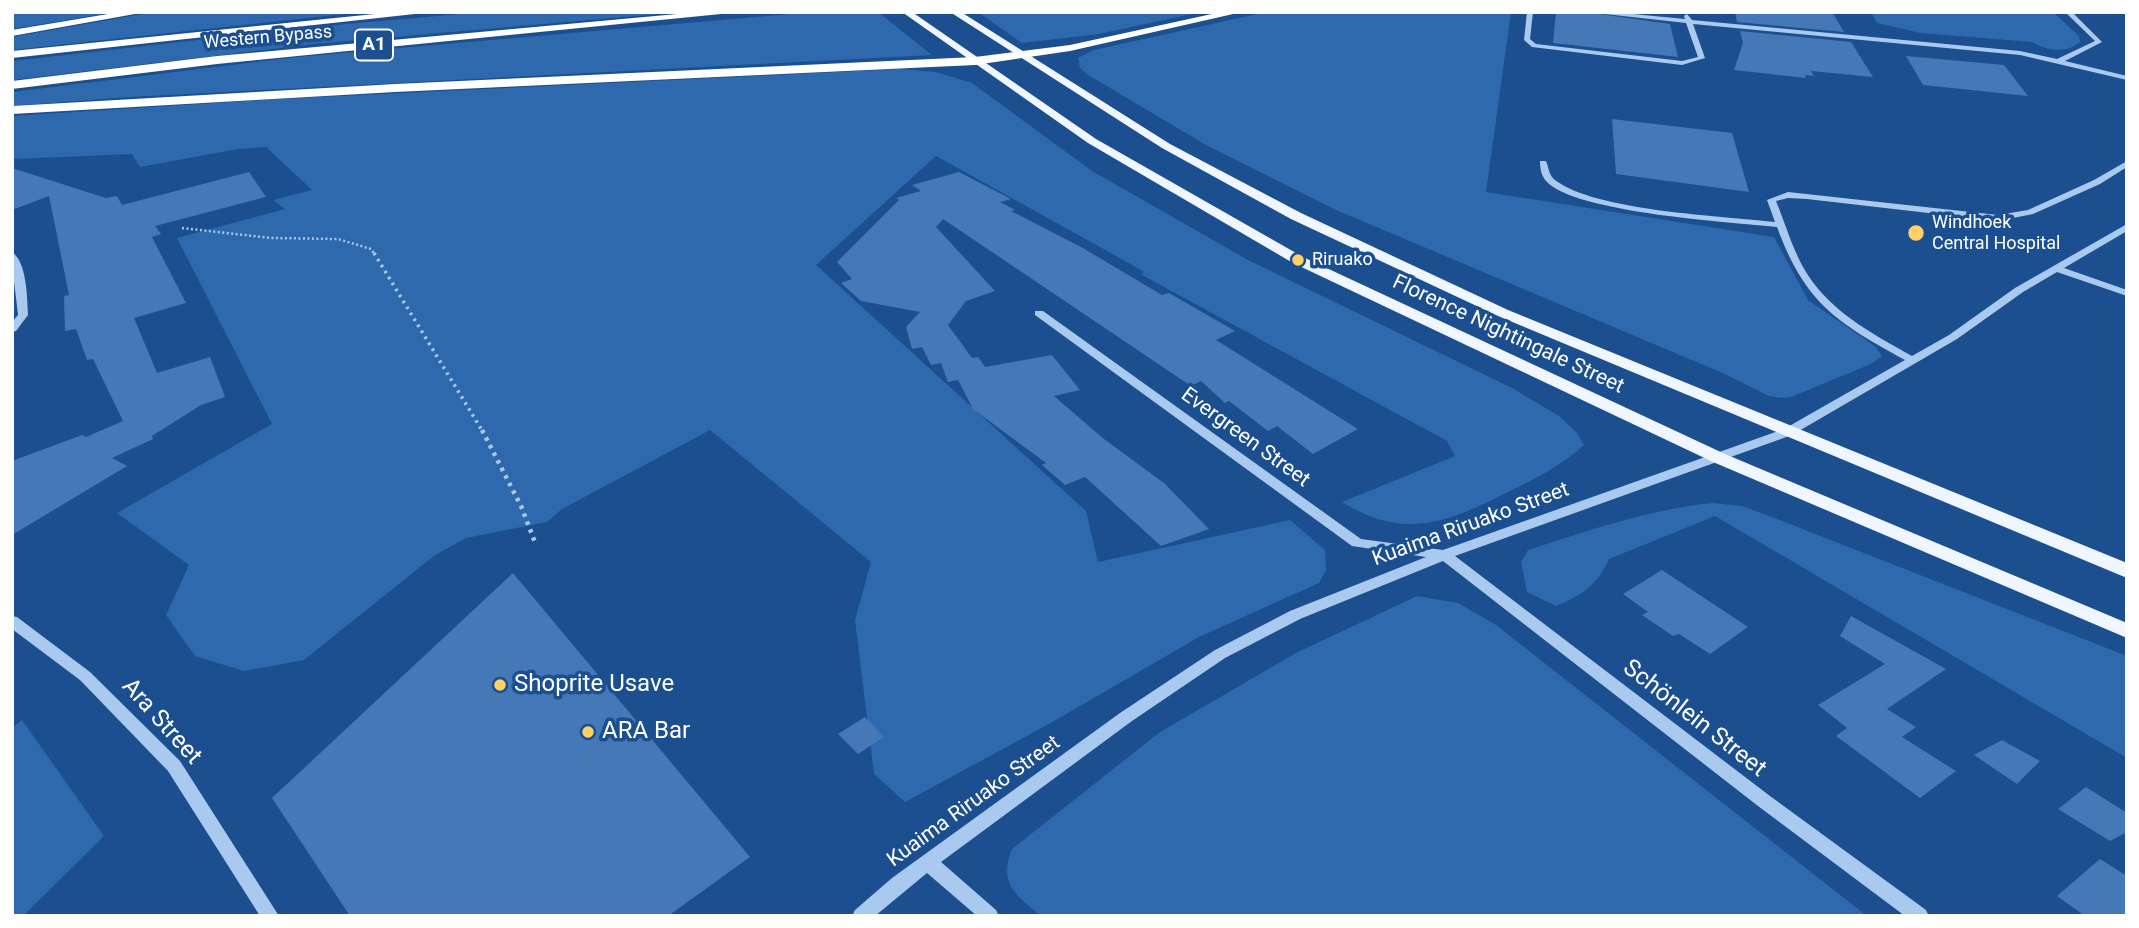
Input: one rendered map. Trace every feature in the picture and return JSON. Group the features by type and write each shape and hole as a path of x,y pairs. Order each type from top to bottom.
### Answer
{"highway":[{"path":"12,33 141,12"},
{"name":"Western Bypass","path":"12,55 428,12"},
{"name":"Western Bypass","path":"12,85 217,60 736,12"},
{"path":"12,110 975,61 1021,56 1237,12"}],"main road":[{"name":"Florence Nightingale Street","path":"906,12 1092,141 1298,260 1719,458 2127,631"},
{"name":"Florence Nightingale Street","path":"954,12 1166,146 1296,216 1503,313 2127,571"}],"street":[{"path":"1531,12 1527,40 1534,46 1682,63 1702,58 1687,16"},
{"path":"1590,12 1687,16 2020,53 2127,78"},
{"path":"2058,61 2099,42 2068,12"},
{"path":"1543,163 1549,180 1562,189 1599,203 1782,225"},
{"path":"1912,360 1849,325 1826,306 1798,266 1770,200 1788,195 1998,218 2031,212 2097,182 2127,163"},
{"name":"Kuaima Riruako Street","path":"861,916 928,862 1126,717 1220,654 1294,615 1444,555 1788,432 1912,360 2055,268 2127,228"},
{"path":"12,256 20,278 23,315 12,329"},
{"path":"2055,268 2127,293"},
{"name":"Evergreen Street","path":"1040,313 1357,542 1444,555"},
{"name":"Schönlein Street","path":"1444,555 1764,801 1920,916"},
{"name":"Ara Street","path":"12,621 85,676 174,766 270,916"},
{"path":"928,862 990,916"}],"path":[{"path":"182,228 271,238 338,239 371,248 482,429 520,498 536,545"}],"shaded area":[{"path":"12,12 115,12 12,29"},
{"path":"154,12 363,12 12,50 12,37"},
{"path":"482,12 681,12 314,44 12,80 12,61 303,28"},
{"path":"813,12 878,12 932,55 129,97 12,106 12,92 297,57"},
{"path":"978,12 1201,12 1099,34 1022,43"},
{"path":"1266,12 1511,12 1486,192 1774,237 1808,300 1876,347 1882,356 1871,364 1791,397 1769,396 1725,374 1336,210 1206,145 1080,68 1078,58 1094,50"},
{"path":"1871,12 2053,12 2079,36 2080,42 2063,50 2056,50 2032,42 1920,33 1877,23"},
{"path":"900,69 936,72 972,83 1092,171 1248,260 1512,388 1559,416 1577,433 1584,445 1541,475 1469,511 1448,518 1408,524 1365,514 1342,502 1455,456 1447,441 1142,275 1143,271 936,156 816,265 1086,511 1098,562 1290,520 1325,550 1326,570 1319,583 1199,637 1049,724 905,802 874,774 855,620 871,562 710,430 562,509 547,522 466,538 435,555 304,660 244,671 195,656 166,615 189,565 117,513 272,424 177,238 285,209 273,200 312,190 266,147 238,149 140,167 132,154 12,159 12,116 278,99"},
{"path":"1713,503 1742,506 2127,656 2127,758 1715,516 1609,559 1588,588 1556,606 1527,592 1521,562 1528,550 1642,515"},
{"path":"1417,596 1458,603 1496,625 1867,916 1041,916 1017,895 1008,880 1007,871 1012,849 1160,732 1296,653"},
{"path":"22,720 104,836 23,916 12,916 12,728"}],"building":[{"path":"1556,12 1585,12 1670,24 1678,57 1553,43"},
{"path":"1735,12 1832,12 1844,32 1737,22"},
{"path":"1740,31 1851,42 1873,77 1811,71 1814,76 1805,75 1806,78 1734,70 1743,43"},
{"path":"1906,56 2004,65 2028,96 1923,85"},
{"path":"1612,119 1732,133 1749,192 1616,174"},
{"path":"12,168 106,198 117,196 122,205 249,172 266,197 155,226 161,234 152,237 186,303 134,318 157,373 210,357 225,397 201,405 152,436 153,439 112,458 127,466 12,535 12,461 82,435 86,437 123,421 93,359 87,360 76,329 65,331 64,296 69,295 49,196 12,210"},
{"path":"959,172 1011,199 1000,202 1015,210 1011,211 1081,247 1162,295 1169,293 1235,331 1216,340 1358,429 1313,454 1277,426 1268,431 1229,401 1225,403 1201,381 1191,386 943,219 936,227 995,291 966,301 948,325 972,358 978,357 985,367 1052,355 1080,390 1054,396 1104,439 1164,483 1209,529 1161,546 1085,477 1065,485 1042,465 1046,463 973,409 958,380 948,382 941,363 931,365 922,347 912,349 906,327 920,312 861,301 841,283 852,279 837,262 899,200 896,198 921,191 912,185"},
{"path":"1662,570 1748,627 1710,654 1679,634 1673,636 1642,615 1648,612 1623,594"},
{"name":"Shoprite Usave","path":"513,573 750,857 668,916 350,916 272,798"},
{"path":"1851,616 1946,669 1887,709 1916,727 1902,737 1956,771 1920,798 1836,736 1847,728 1818,705 1885,664 1840,636"},
{"path":"865,717 884,737 858,754 838,734"},
{"path":"2002,740 2040,761 2017,784 1974,755"},
{"path":"2086,787 2127,813 2127,832 2110,841 2058,809"},
{"path":"2100,859 2127,876 2127,916 2085,916 2057,896"}],"place":[{"name":"Windhoek Central Hospital","path":"1916,233"},
{"name":"Riruako","path":"1298,260"},
{"name":"Shoprite Usave","path":"500,685"},
{"name":"ARA Bar","path":"588,732"}]}
